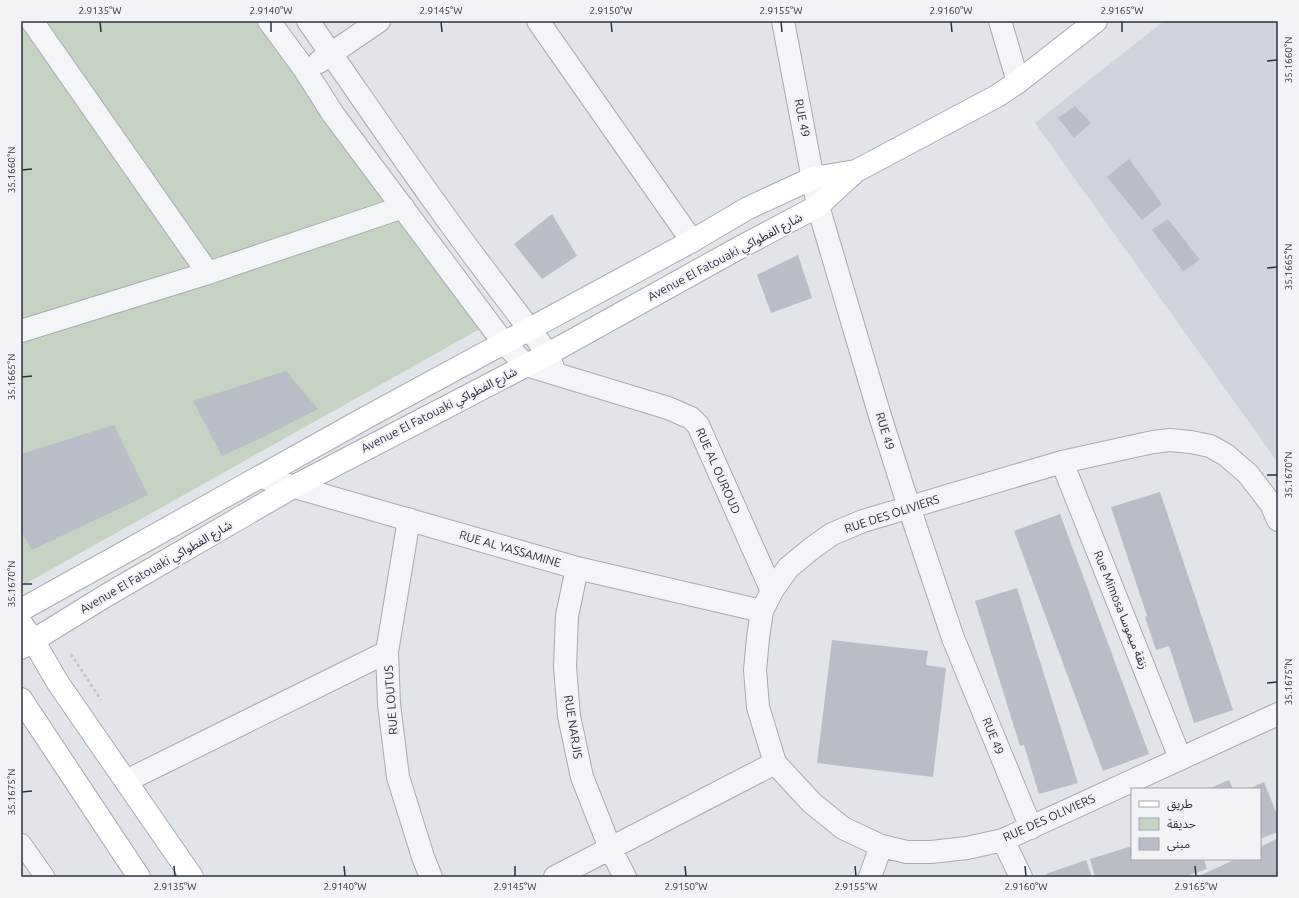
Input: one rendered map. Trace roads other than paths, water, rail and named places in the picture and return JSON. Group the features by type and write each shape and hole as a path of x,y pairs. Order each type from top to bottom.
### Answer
{"main road":[{"name":"Avenue El Fatouaki شارع الفطواكي","path":"27,644 107,595 293,487 526,365 552,364 750,242 818,206 856,172 965,114 1018,82 1096,21"},
{"name":"Avenue El Fatouaki شارع الفطواكي","path":"21,610 503,342 692,241 748,208 813,178 856,172"},
{"path":"21,623 27,644 58,683 192,877"},
{"path":"21,699 139,877"}],"street":[{"path":"32,21 208,272"},
{"path":"269,21 305,70 333,114 503,342 526,365"},
{"path":"308,21 347,78 369,106 439,209 530,328 552,364"},
{"path":"305,70 332,54 379,21"},
{"path":"538,21 692,241"},
{"name":"RUE 49","path":"783,21 818,206 909,507 953,638 1031,828"},
{"path":"1000,21 1018,82"},
{"path":"21,331 208,272 403,207"},
{"name":"RUE AL OUROUD","path":"552,364 668,408 690,418 698,425 772,591"},
{"name":"RUE DES OLIVIERS","path":"1278,520 1271,504 1248,474 1226,455 1210,446 1170,440 1152,442 1062,462 863,521 832,534 788,568 772,591 762,611 755,670 758,707 775,763 812,802 844,828 881,846 907,852 931,852 967,848 1003,840 1278,714"},
{"name":"Rue Mimosa زنقة ميموسا","path":"1062,462 1180,758"},
{"name":"RUE AL YASSAMINE","path":"260,477 577,568 762,611"},
{"name":"RUE LOUTUS","path":"409,519 387,652 389,704 398,777 423,857 431,877"},
{"name":"RUE NARJIS","path":"577,568 567,616 565,667 569,716 582,777 610,848 625,877"},
{"path":"126,781 387,652"},
{"path":"555,877 775,763"},
{"path":"1003,840 1021,877"},
{"path":"21,843 45,877"},
{"path":"870,877 881,846"}]}
